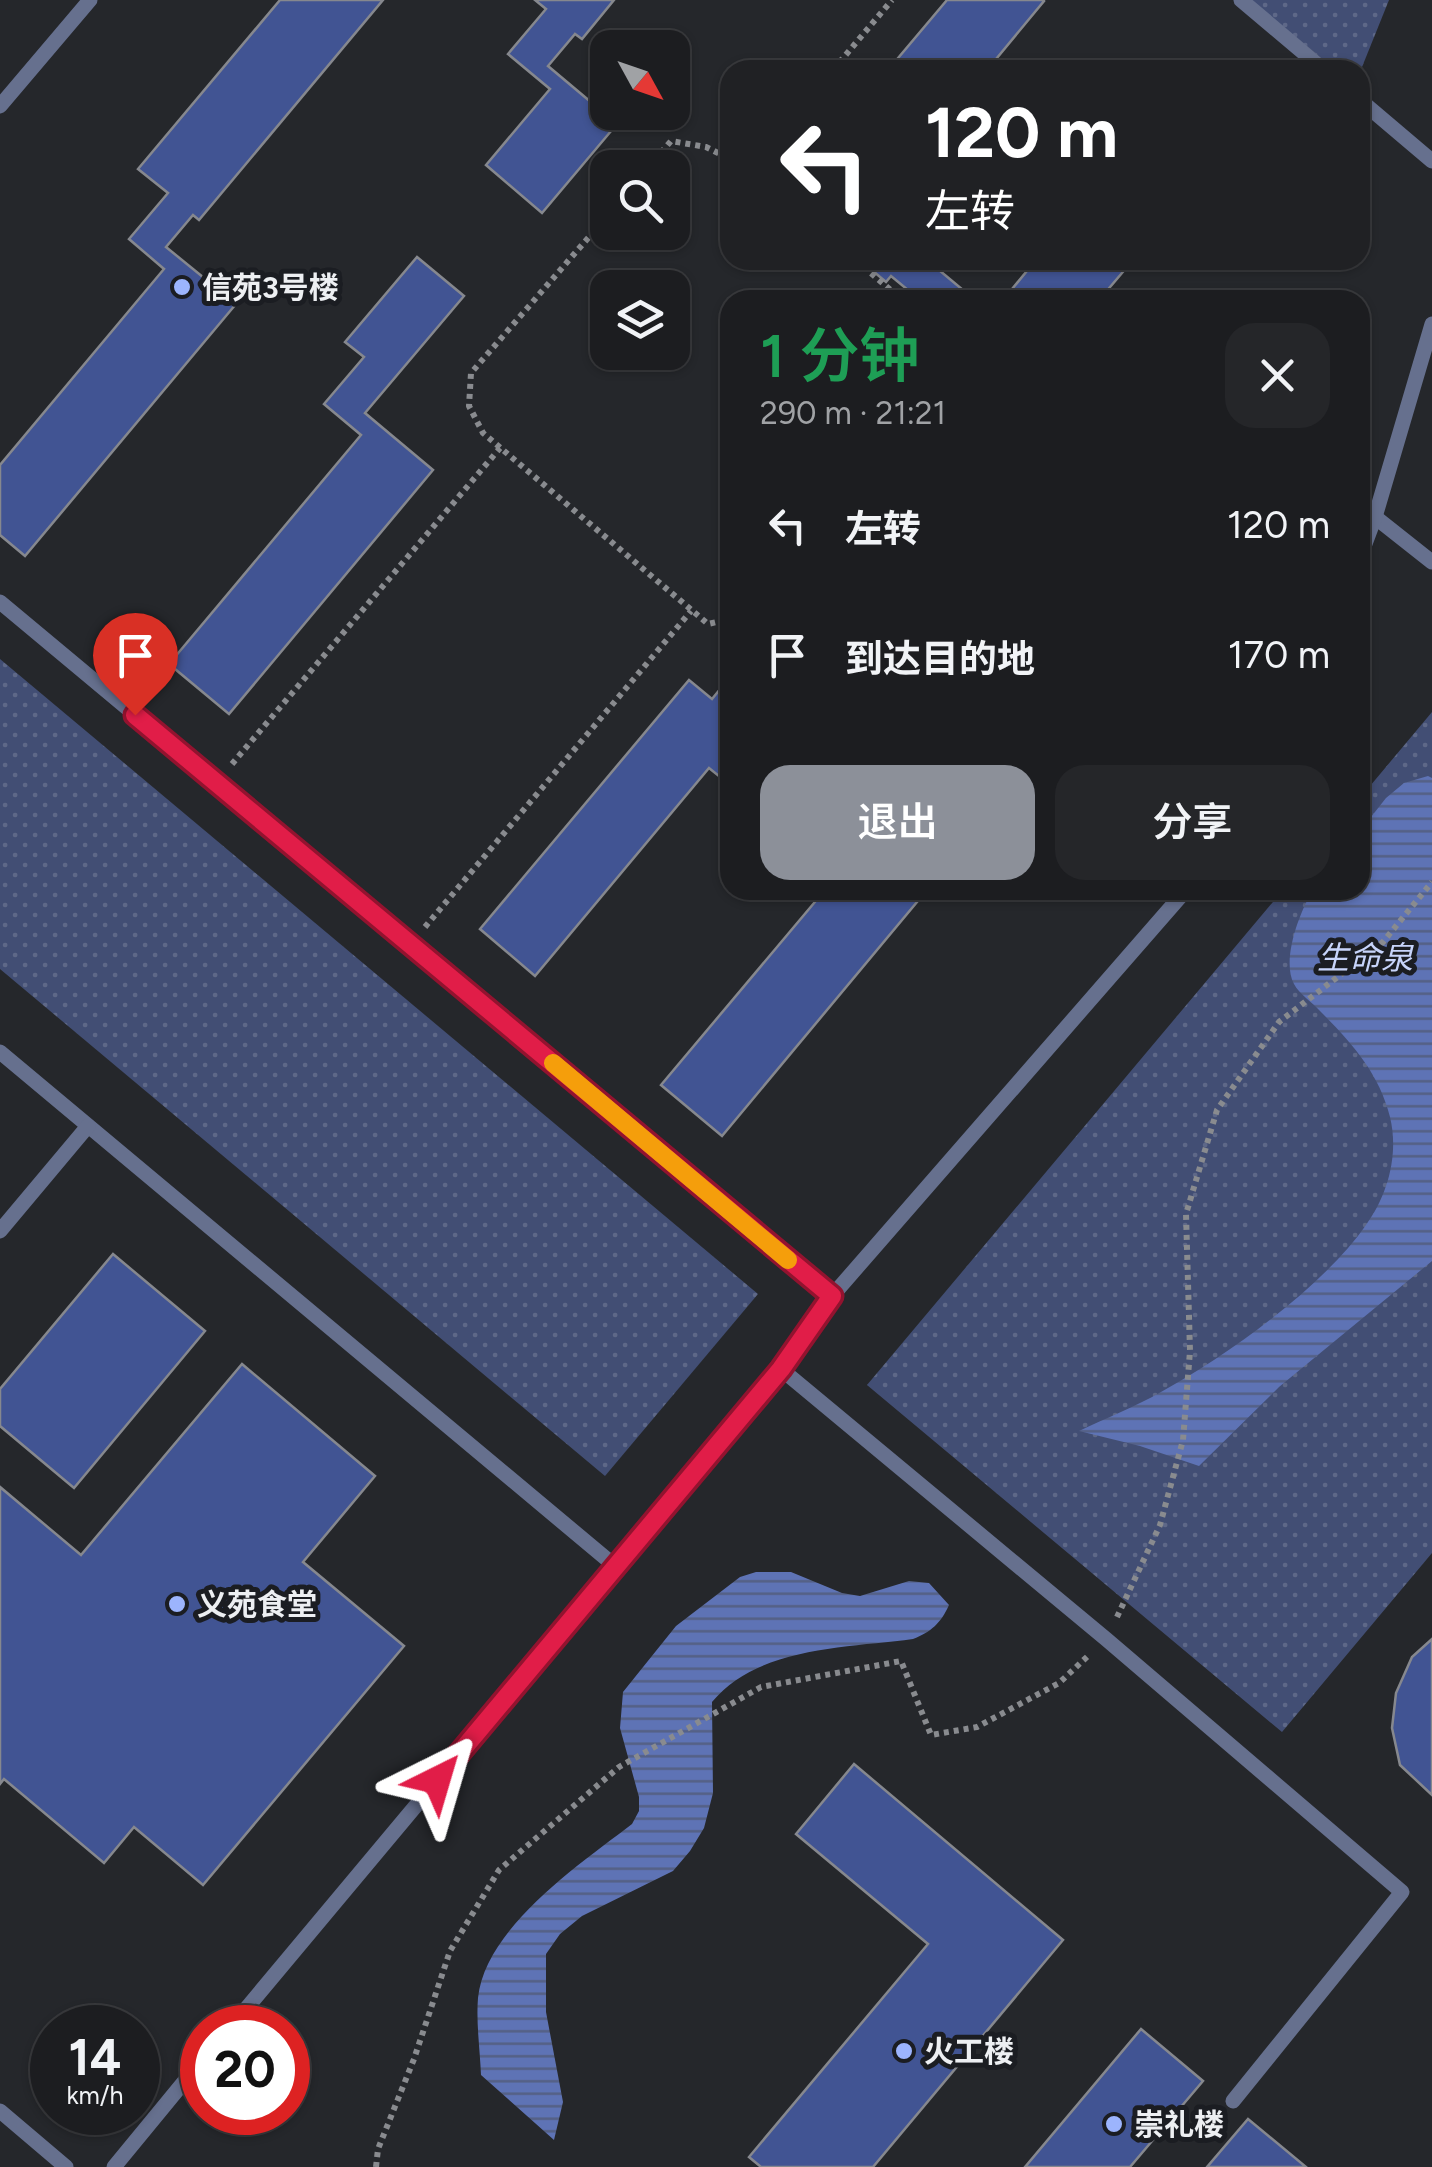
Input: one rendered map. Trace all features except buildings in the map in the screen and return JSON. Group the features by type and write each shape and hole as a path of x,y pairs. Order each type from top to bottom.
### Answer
{"lane":[{"path":"0,106 90,0"},
{"path":"1241,0 1312,60"},
{"path":"1370,108 1432,161"},
{"path":"1370,530 1432,324"},
{"path":"1375,517 1432,562"},
{"path":"0,602 832,1296"},
{"path":"249,2005 781,1369 832,1296 1177,900"},
{"path":"0,1052 615,1566"},
{"path":"0,1231 88,1126"},
{"path":"781,1369 1106,1638 1402,1892 1233,2101"},
{"path":"114,2167 180,2087"},
{"path":"0,2112 66,2167"}],"path":[{"path":"841,60 892,0"},
{"path":"663,150 671,141 720,153"},
{"path":"590,236 471,372 468,406 482,433 708,624 720,621"},
{"path":"868,270 890,290"},
{"path":"216,782 500,448"},
{"path":"410,944 692,610"},
{"path":"376,2167 378,2150 450,1951 499,1870 619,1766 761,1686 901,1661 930,1735 977,1727 1059,1683 1106,1638 1160,1525 1184,1440 1190,1351 1186,1214 1218,1110 1279,1022 1383,942 1432,882"}],"shaded area":[{"path":"1250,0 1389,0 1365,60 1324,60"},
{"path":"0,659 758,1294 605,1476 0,969"},
{"path":"1432,712 1432,1553 1282,1732 867,1385 1275,900 1370,900 1370,786"}],"water":[{"name":"生命泉","path":"1432,778 1432,1261 1279,1387 1199,1466 1079,1431 1161,1392 1244,1340 1325,1272 1374,1213 1386,1187 1392,1160 1392,1131 1385,1101 1353,1047 1296,988 1290,962 1298,923 1308,900 1370,900 1370,818 1404,783"},
{"path":"756,1572 791,1572 842,1593 860,1596 909,1581 929,1583 949,1605 935,1626 913,1639 833,1648 779,1660 731,1684 712,1702 713,1793 704,1828 690,1851 673,1871 582,1916 560,1934 546,1954 546,2012 563,2102 554,2140 481,2075 478,1998 484,1972 516,1923 538,1900 632,1824 639,1811 639,1797 620,1728 623,1692 676,1626 740,1577"}],"slow traffic":[{"path":"553,1063 788,1260"}],"place":[{"name":"信苑3号楼","path":"182,287"},
{"name":"义苑食堂","path":"177,1604"},
{"name":"火工楼","path":"904,2051"},
{"name":"崇礼楼","path":"1114,2124"}],"route":[{"path":"135,715 832,1296 781,1369 437,1780"}]}
